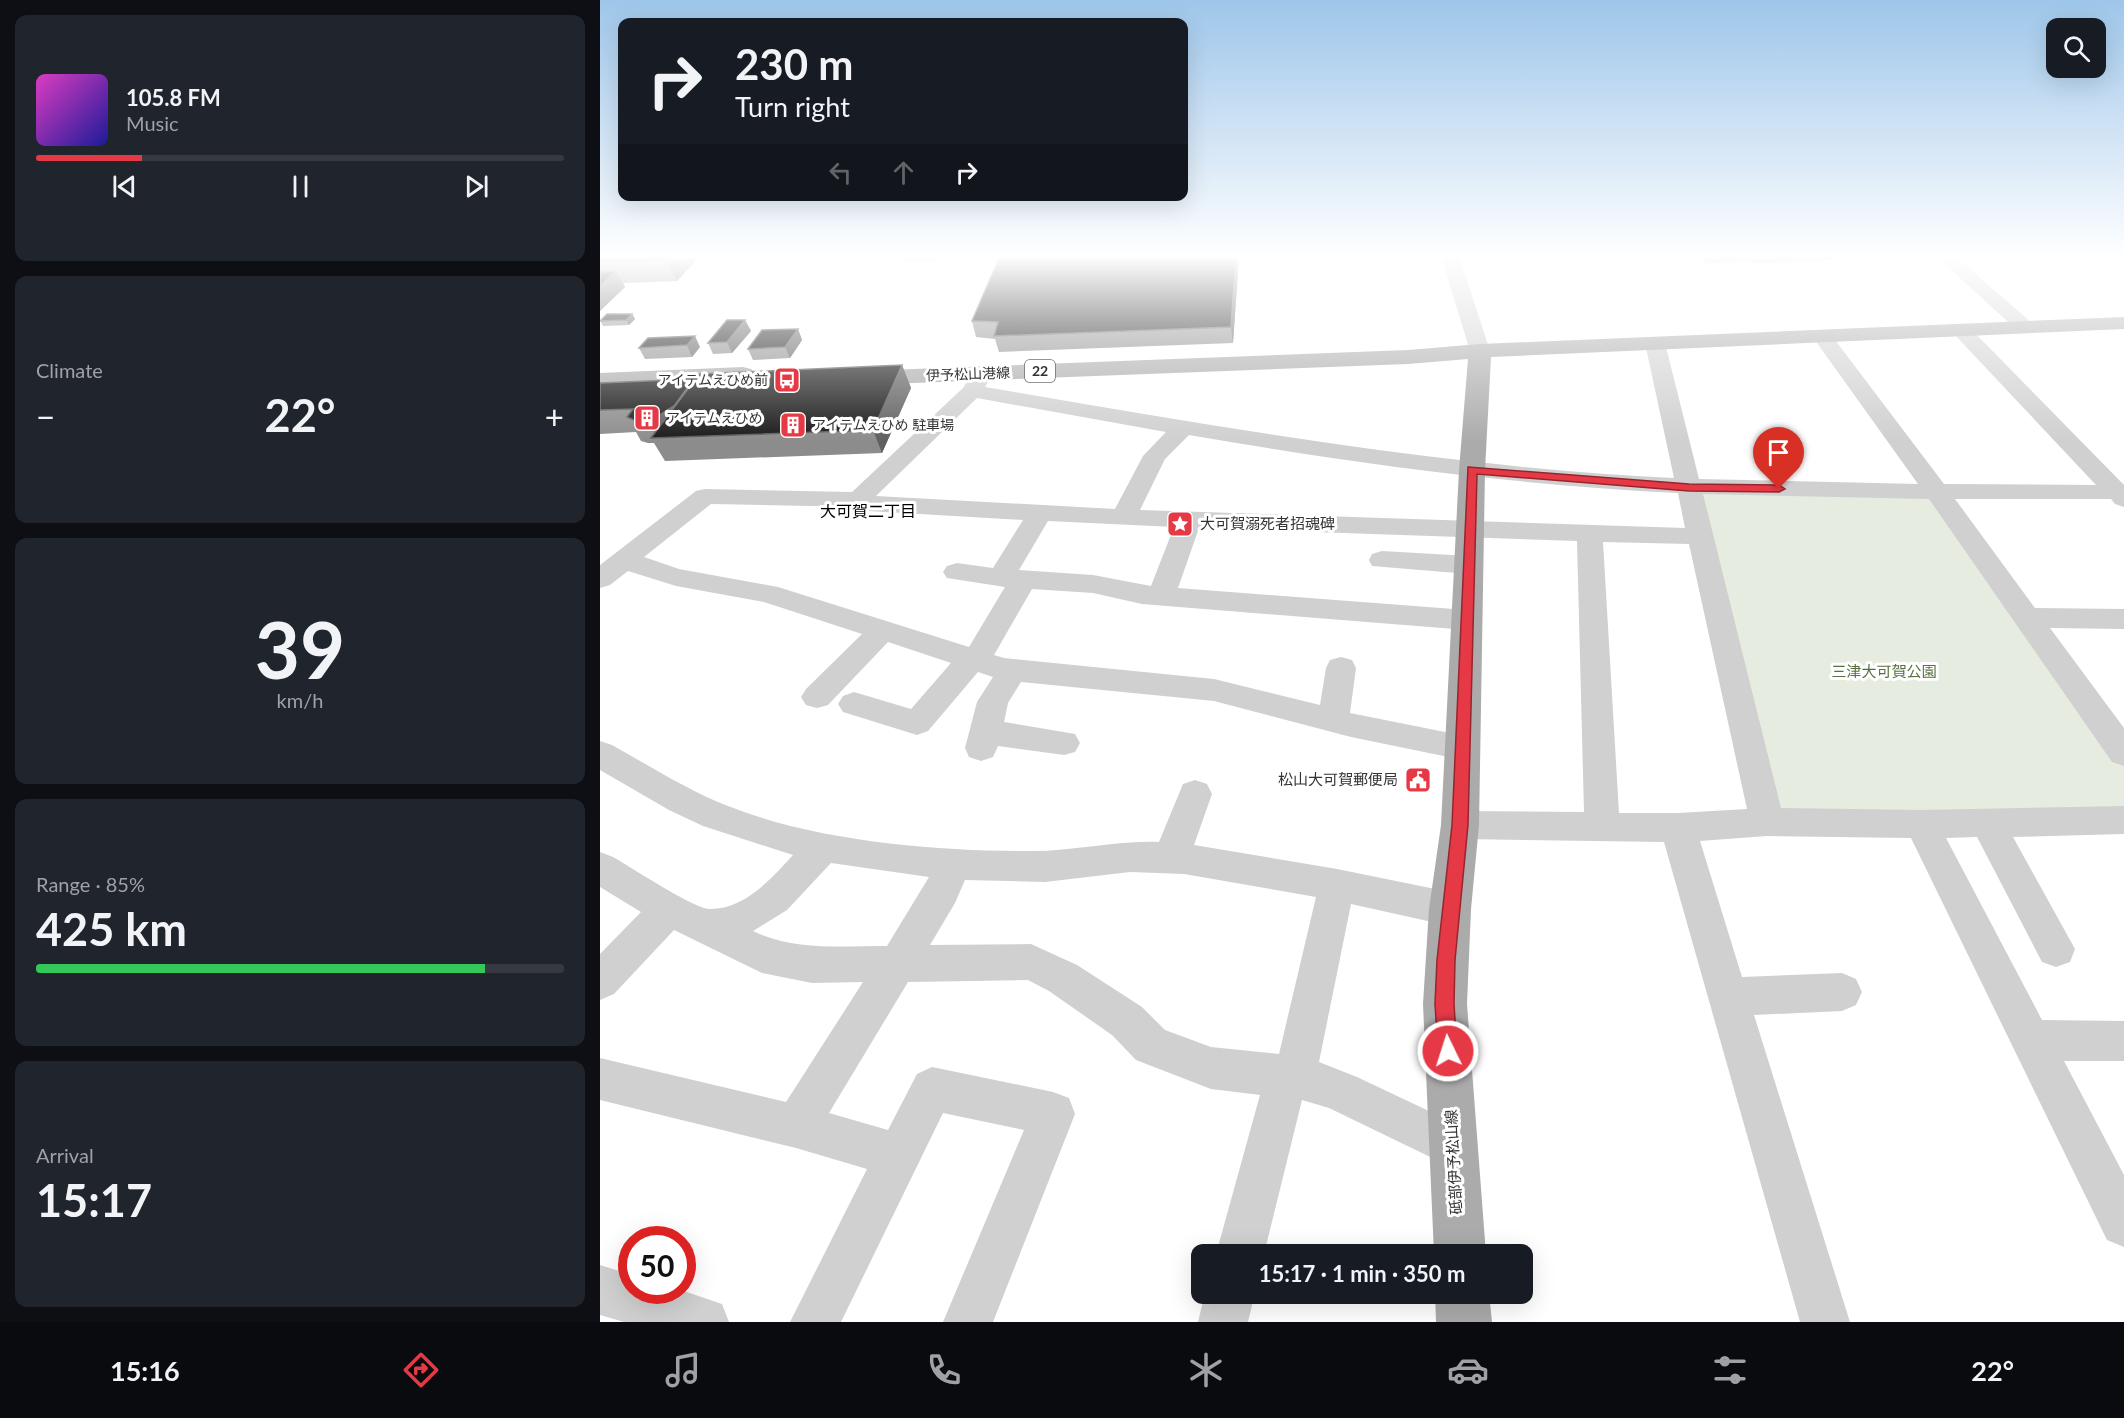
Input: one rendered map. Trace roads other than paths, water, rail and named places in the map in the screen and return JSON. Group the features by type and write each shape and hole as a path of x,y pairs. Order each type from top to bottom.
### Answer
{"main road":[{"name":"伊予松山港線","path":"1480,351 1407,348 840,375 977,382 1480,351 2124,323"},
{"name":"砥部伊予松山線","path":"1459,1244 1444,1004 1450,909 1460,825 1472,470 1480,351"},
{"path":"600,380 763,378 600,389"},
{"path":"1463,1304 1464,1322"}],"street":[{"path":"1469,318 1480,351"},
{"path":"2014,318 2025,327"},
{"path":"1962,331 2122,494"},
{"path":"1822,336 2124,753"},
{"path":"1655,343 1767,822"},
{"path":"858,500 977,382 1184,427 1472,470 1689,488 2122,494"},
{"path":"1124,517 1155,456 1184,427"},
{"path":"600,579 705,496 858,500 868,503 1039,514 1188,520 1469,548"},
{"path":"854,704 917,723 974,660 1039,514"},
{"path":"1161,596 1185,537 1188,520"},
{"path":"1382,560 1590,534 1701,536"},
{"path":"1590,534 1602,827"},
{"path":"624,560 676,577 768,593 974,660 1013,670 1214,690 1333,720 1463,747"},
{"path":"957,572 1012,579 1093,584 1161,596 1467,620"},
{"path":"2028,618 2124,619"},
{"path":"817,696 882,631"},
{"path":"1333,720 1341,668"},
{"path":"1013,670 993,702 982,740 1064,743"},
{"path":"600,754 664,791 732,822 823,847 922,861 1030,867 1071,866 1137,856 1172,858 1337,885 1450,909"},
{"path":"1172,858 1194,794"},
{"path":"1460,825 1678,828 1767,822 1921,824 2124,820"},
{"path":"1987,823 2056,949"},
{"path":"1921,824 2124,1223"},
{"path":"1678,828 1825,1322"},
{"path":"706,927 737,921 759,911 776,898 823,847"},
{"path":"796,1126 942,892 953,863"},
{"path":"600,868 669,909 762,955 812,965 1031,962 1063,978 1127,1021 1151,1045 1211,1068 1309,1079 1342,1092 1453,1146"},
{"path":"1243,1244 1290,1077 1337,885"},
{"path":"600,981 669,909"},
{"path":"1730,997 1842,992"},
{"path":"2031,1040 2124,1041"},
{"path":"600,1079 796,1126 899,1156"},
{"path":"815,1322 932,1089 1053,1114 968,1322"},
{"path":"600,1290 705,1322"},
{"path":"1223,1322 1227,1304"}],"place":[{"name":"アイテムえひめ前","path":"787,380"},
{"name":"アイテムえひめ","path":"647,418"},
{"name":"アイテムえひめ 駐車場","path":"793,425"},
{"name":"大可賀溺死者招魂碑","path":"1180,524"},
{"name":"松山大可賀郵便局","path":"1418,780"}],"district":[{"name":"大可賀二丁目","path":"868,511"}],"park label":[{"name":"三津大可賀公園","path":"1884,672"}]}
